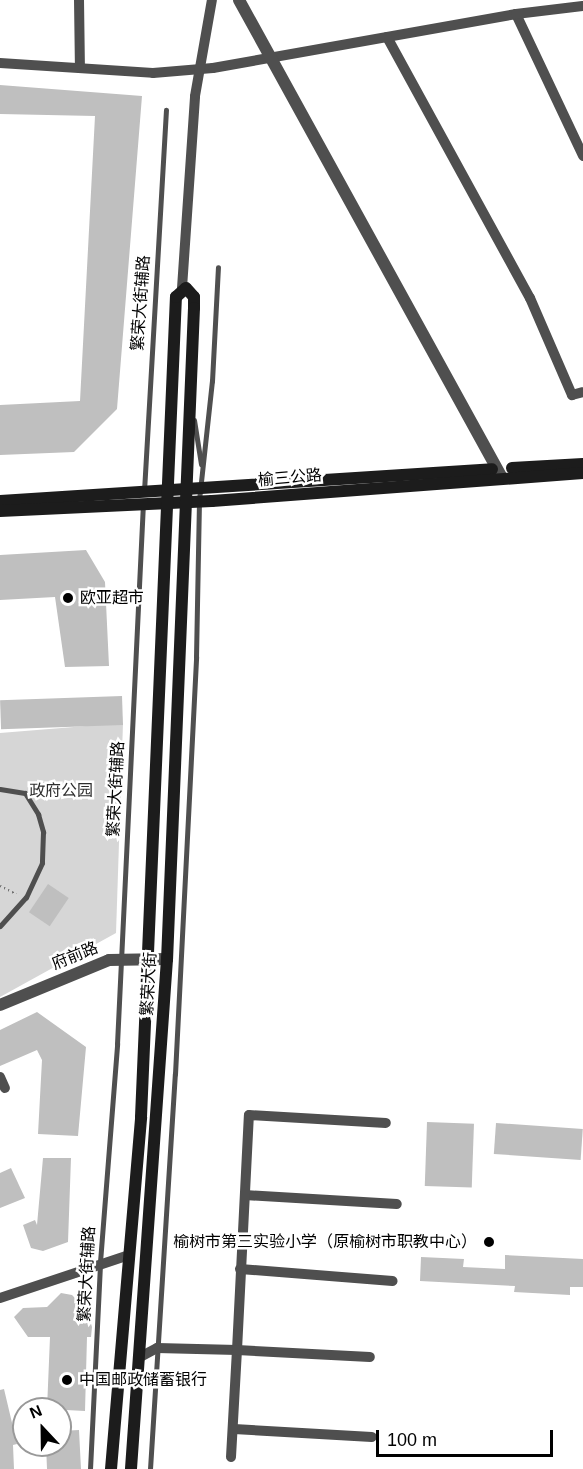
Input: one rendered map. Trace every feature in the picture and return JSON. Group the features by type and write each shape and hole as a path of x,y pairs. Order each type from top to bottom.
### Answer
{"main road":[{"name":"繁荣大街","path":"111,1469 150,957 176,297 182,288 194,297 167,959 131,1469"},
{"name":"榆三公路","path":"0,501 200,494 583,464"},
{"name":"榆三公路","path":"499,472 583,473"},
{"name":"榆三公路","path":"0,511 143,496"}],"street":[{"path":"78,0 80,68"},
{"path":"182,288 198,70 212,0"},
{"path":"239,0 499,472"},
{"path":"0,63 153,74 198,70 273,60 516,14 583,6"},
{"path":"516,14 583,156"},
{"path":"387,37 530,298 572,395 583,392"},
{"name":"府前路","path":"0,1005 109,960 150,957 167,959"},
{"path":"0,1077 5,1088"},
{"path":"231,1457 249,1115 386,1123"},
{"path":"245,1195 397,1203"},
{"path":"0,1298 129,1255"},
{"path":"240,1269 393,1281"},
{"path":"140,1357 157,1348 370,1357"},
{"path":"234,1429 372,1437"}],"lane":[{"name":"繁荣大街辅路","path":"90,1469 100,1263 122,959 143,496 166,110"},
{"path":"150,1469 194,681 200,494 212,381 218,267"},
{"path":"190,394 202,472"},
{"path":"0,789 25,793 38,814 43,832 42,863 26,897 0,926"}],"path":[{"path":"0,886 26,897"}],"green space":[{"name":"政府公园","path":"123,723 116,933 0,997 0,733"}],"building":[{"path":"0,85 142,96 117,409 74,452 0,455 0,405 80,401 95,116 0,114"},
{"path":"86,550 105,582 109,666 65,667 55,597 0,600 0,555"},
{"path":"122,696 123,725 1,729 0,700"},
{"path":"48,884 69,898 50,926 29,912"},
{"path":"37,1012 86,1047 78,1136 38,1134 42,1060 37,1050 0,1066 0,1030"},
{"path":"427,1122 474,1124 472,1188 425,1186"},
{"path":"496,1123 583,1129 581,1160 494,1154"},
{"path":"43,1158 71,1158 68,1242 43,1251 31,1248 23,1225 35,1220 37,1225"},
{"path":"11,1168 25,1198 0,1208 0,1173"},
{"path":"505,1255 583,1259 583,1287 570,1287 570,1295 514,1292 515,1286 420,1281 421,1257 464,1259 463,1267 505,1269"},
{"path":"61,1293 72,1295 87,1310 92,1327 91,1337 87,1337 85,1411 72,1410 72,1397 48,1397 50,1337 28,1337 14,1317 23,1308 47,1307"},
{"path":"4,1389 12,1423 14,1469 0,1469 0,1390"},
{"path":"72,1430 79,1430 81,1469 47,1469 46,1457 72,1457"}],"place":[{"name":"欧亚超市","path":"68,598"},
{"name":"榆树市第三实验小学（原榆树市职教中心）","path":"489,1242"},
{"name":"中国邮政储蓄银行","path":"67,1380"}]}
